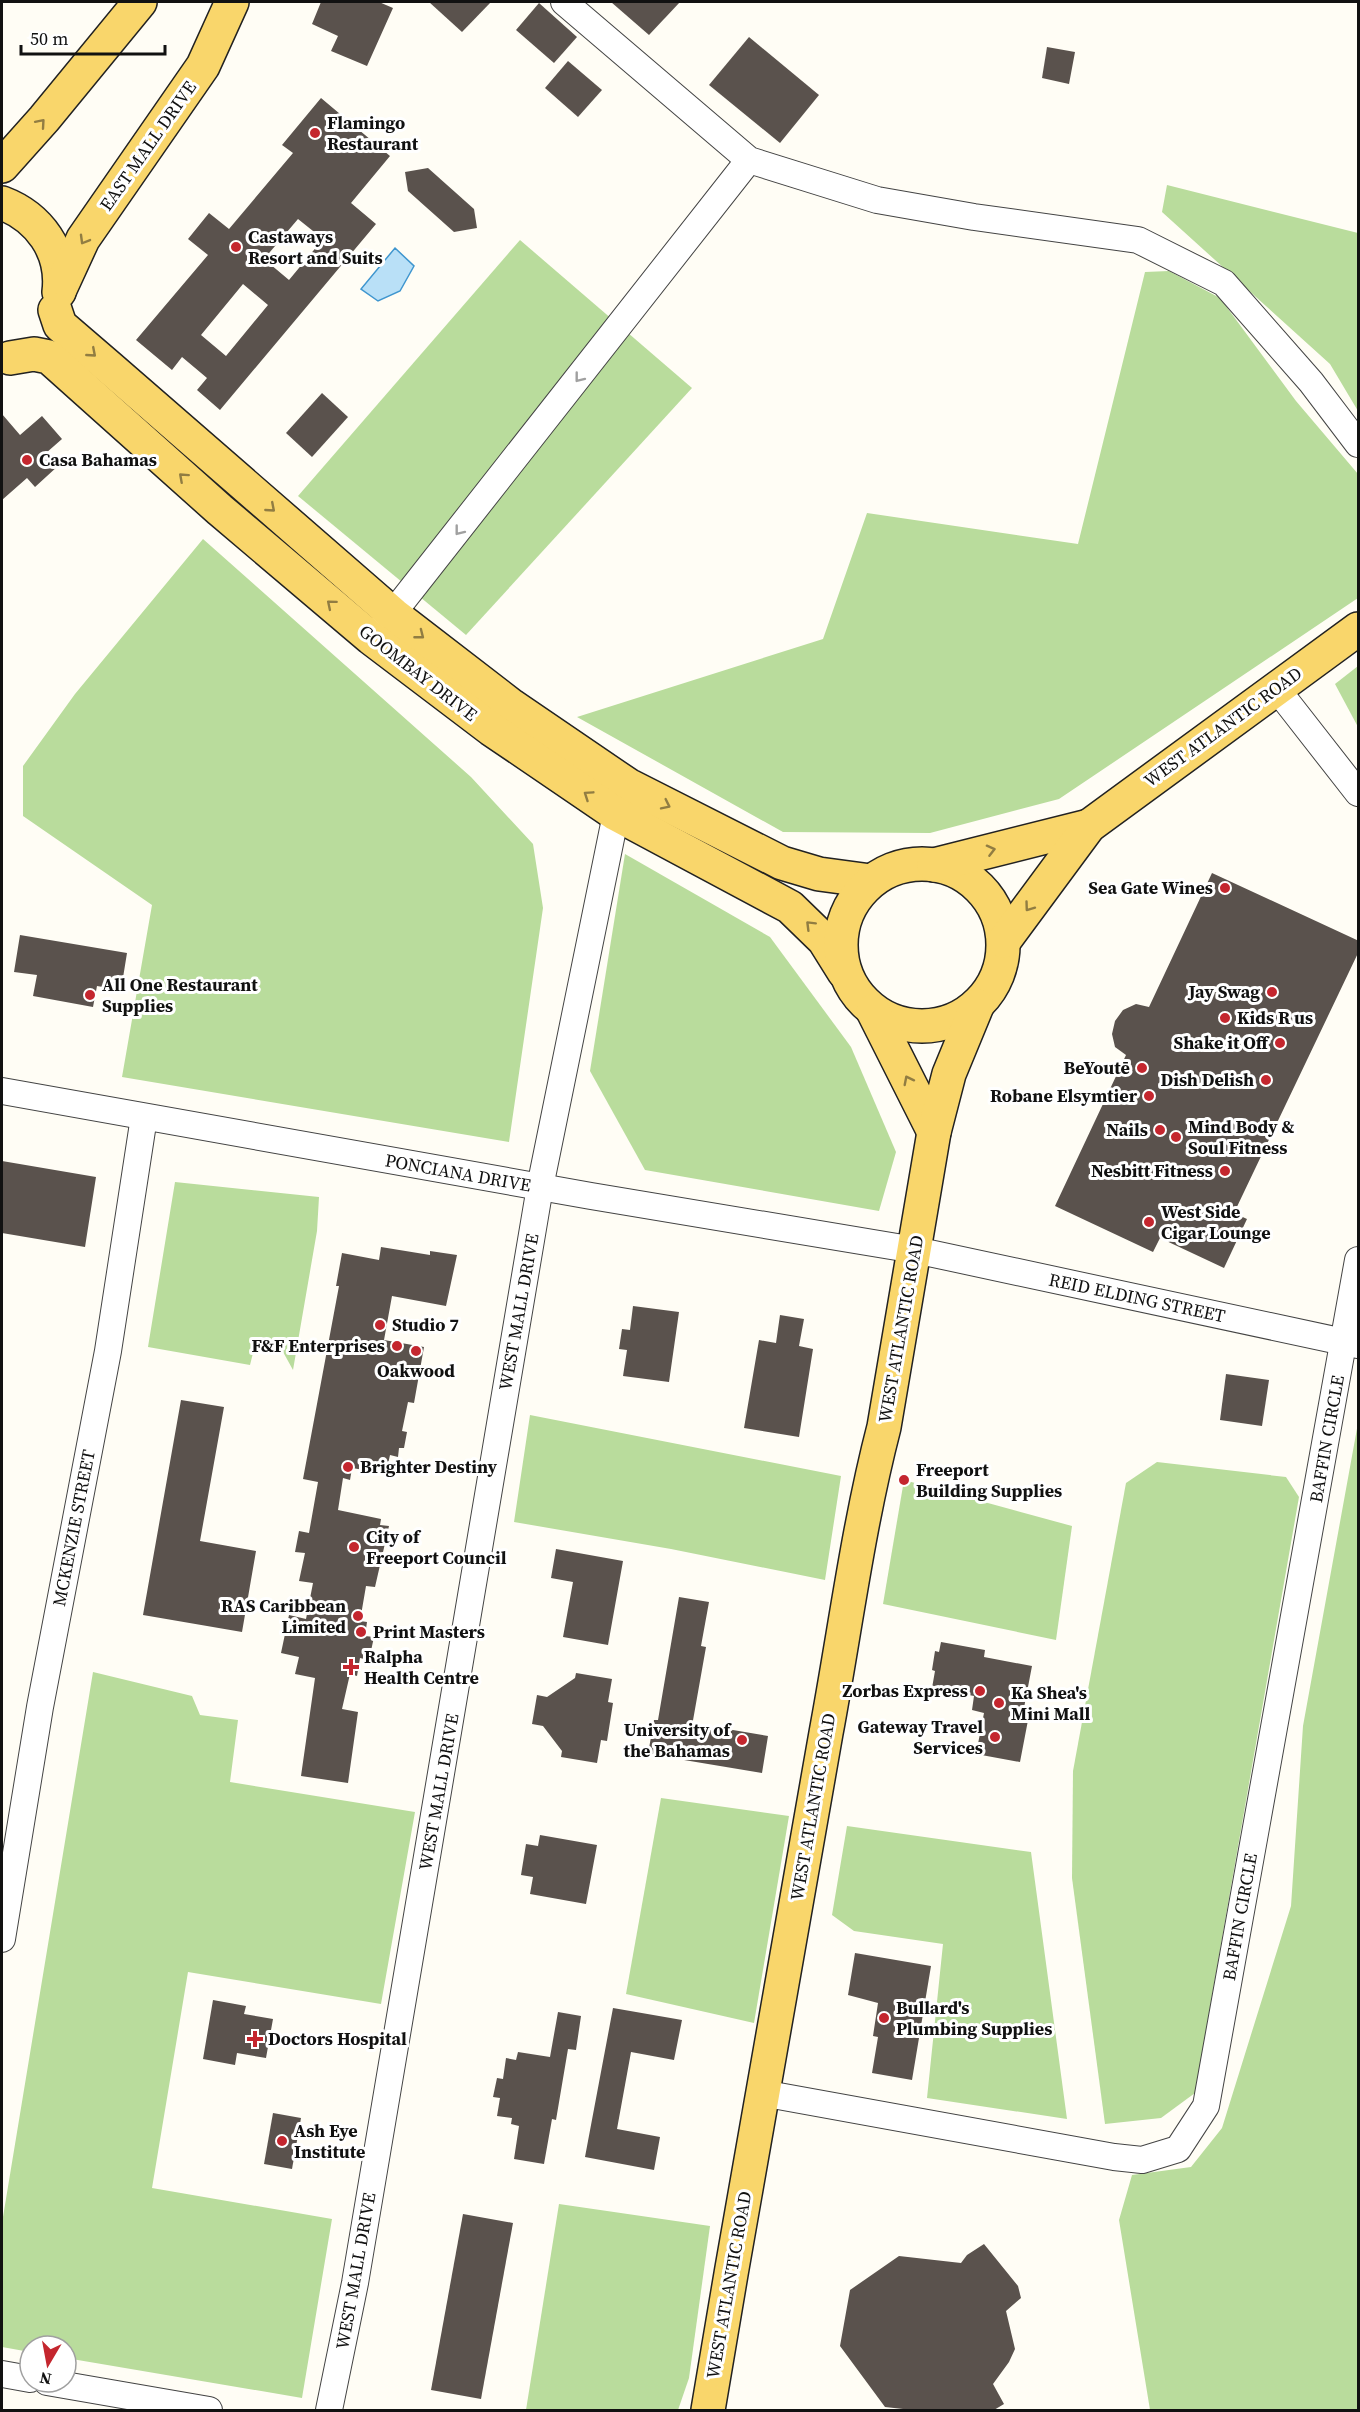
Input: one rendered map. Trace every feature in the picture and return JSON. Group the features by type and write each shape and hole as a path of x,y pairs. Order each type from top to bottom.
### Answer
{"main road":[{"path":"2,166 141,2"},
{"name":"EAST MALL DRIVE","path":"6,359 29,346 45,330 83,239 203,66 232,2"},
{"path":"2,202 18,209 37,224 51,243 58,266 58,300"},
{"name":"GOOMBAY DRIVE","path":"58,300 60,325 393,615 512,706 622,800 792,866 819,874 871,881"},
{"name":"GOOMBAY DRIVE","path":"6,359 34,354 49,357 220,510 372,638 491,729 622,800 790,907 824,940 844,972"},
{"path":"220,510 244,484"},
{"name":"WEST ATLANTIC ROAD","path":"1004,942 1089,825 1359,629"},
{"name":"WEST ATLANTIC ROAD","path":"934,864 1089,825"},
{"path":"912,864 934,864 960,873 982,891 998,914 1004,942 997,977 989,993 977,1006 958,1019 937,1026 915,1027 893,1022 873,1011 856,994 844,972 840,947 843,922 854,899 871,881 891,870 912,864"},
{"name":"WEST ATLANTIC ROAD","path":"708,2410 762,2093 915,1251 934,1132 949,1074 977,1006"},
{"path":"873,1011 934,1132"}],"street":[{"path":"564,2 749,160 877,200 974,217 1138,240 1224,283 1311,382 1359,444"},
{"path":"372,638 393,615 749,160"},
{"path":"1276,688 1359,793"},
{"name":"WEST MALL DRIVE","path":"329,2410 355,2283 540,1187 622,800"},
{"name":"PONCIANA DRIVE","path":"2,1091 915,1251"},
{"name":"MCKENZIE STREET","path":"2,1939 40,1707 108,1351 144,1117"},
{"name":"REID ELDING STREET","path":"915,1251 1351,1344"},
{"name":"BAFFIN CIRCLE","path":"762,2093 1114,2157 1142,2160 1178,2149 1206,2106 1351,1344 1359,1260"},
{"path":"2,2374 18,2377"},
{"path":"78,2387 209,2410"}],"green space":[{"path":"1167,185 1358,233 1358,411 1330,364 1162,212"},
{"path":"520,240 692,388 466,635 298,496"},
{"path":"1169,271 1220,298 1296,401 1358,474 1358,598 1059,799 930,833 783,832 577,717 823,639 867,513 1078,544 1145,272"},
{"path":"203,539 471,777 533,844 543,908 509,1142 122,1077 152,905 23,816 23,766 75,694"},
{"path":"1358,666 1358,727 1335,684"},
{"path":"625,854 770,937 851,1047 896,1152 879,1211 645,1170 590,1071"},
{"path":"175,1182 319,1197 317,1231 293,1370 277,1341 257,1337 250,1365 148,1347"},
{"path":"530,1415 841,1476 825,1580 671,1549 514,1522"},
{"path":"1358,1423 1358,2410 1150,2410 1119,2220 1132,2175 1191,2167 1222,2128 1291,1906 1303,1726"},
{"path":"1157,1462 1286,1477 1299,1497 1195,2093 1161,2118 1105,2124 1072,1878 1073,1771 1126,1483"},
{"path":"904,1480 1072,1526 1056,1640 883,1604"},
{"path":"93,1672 192,1696 200,1715 238,1720 230,1782 415,1812 381,2004 188,1972 152,2188 332,2219 302,2398 78,2360 78,2334 18,2334 18,2350 2,2347 2,2223"},
{"path":"661,1798 789,1816 754,2023 626,1994"},
{"path":"847,1826 1031,1852 1067,2119 927,2098 943,1944 854,1931 832,1915"},
{"path":"559,2204 710,2226 689,2378 678,2410 526,2410"}],"water":[{"path":"395,248 414,266 400,291 378,301 361,289"}],"building":[{"path":"321,2 379,2 393,8 367,66 331,51 338,36 312,24"},
{"path":"429,2 491,2 462,32"},
{"path":"611,2 680,2 649,35"},
{"path":"539,3 577,37 554,63 516,30"},
{"path":"749,37 819,95 780,143 709,85"},
{"path":"1047,47 1075,52 1069,84 1042,78"},
{"path":"568,61 602,90 578,117 545,88"},
{"name":"Castaways Resort and Suits","path":"321,98 390,156 351,203 376,224 220,410 197,390 207,378 182,357 172,370 136,340 208,255 188,239 209,213 229,229 293,153 282,145","holes":["298,219 323,239 289,280 264,259","243,284 268,305 226,356 201,335"]},
{"path":"428,168 474,209 477,228 454,232 408,191 405,172"},
{"path":"322,393 348,417 312,457 286,433"},
{"name":"Casa Bahamas","path":"2,414 20,435 42,416 62,439 46,453 58,466 35,487 27,478 2,500"},
{"path":"1212,873 1359,941 1359,951 1234,1213 1247,1219 1224,1268 1160,1238 1153,1252 1055,1206 1126,1055 1115,1047 1112,1034 1115,1021 1123,1010 1136,1004 1149,1007"},
{"path":"20,935 127,953 121,990 97,986 93,1007 33,996 37,975 14,972"},
{"path":"2,1161 96,1177 85,1247 2,1233"},
{"path":"381,1247 430,1255 430,1251 457,1255 446,1306 392,1296 384,1340 424,1347 414,1403 408,1402 402,1431 407,1432 404,1448 399,1448 398,1457 390,1455 388,1464 366,1460 364,1470 352,1468 350,1480 343,1478 338,1510 381,1519 380,1525 389,1526 375,1587 366,1586 360,1621 367,1622 365,1636 374,1637 369,1660 360,1658 357,1676 350,1674 342,1709 358,1712 348,1783 301,1776 315,1678 295,1674 299,1657 281,1653 289,1615 306,1619 313,1583 299,1581 305,1553 295,1552 299,1531 309,1533 318,1482 303,1479 339,1286 336,1286 342,1253 379,1260"},
{"path":"633,1306 679,1312 669,1382 623,1376 627,1350 619,1349 622,1329 630,1330"},
{"path":"780,1315 804,1319 799,1346 813,1349 799,1437 744,1428 759,1340 776,1343"},
{"path":"1226,1374 1269,1380 1262,1426 1220,1420"},
{"path":"181,1400 224,1407 200,1541 256,1551 242,1632 143,1615"},
{"path":"556,1549 623,1561 608,1645 563,1637 573,1582 551,1578"},
{"path":"679,1597 709,1602 701,1646 706,1647 692,1726 768,1736 762,1773 648,1754 654,1720 658,1720"},
{"name":"Ka Shea's Mini Mall","path":"941,1642 985,1650 984,1657 1032,1666 1023,1713 1029,1715 1020,1762 976,1754 984,1713 972,1710 974,1696 932,1688 935,1651 939,1652"},
{"path":"576,1673 612,1679 608,1702 613,1703 607,1741 601,1740 597,1763 561,1757 562,1751 543,1726 532,1724 537,1695 547,1697 575,1678"},
{"path":"540,1835 597,1845 586,1904 530,1894 533,1877 521,1875 526,1844 538,1846"},
{"path":"855,1953 931,1966 912,2080 872,2073 878,2037 873,2036 878,2003 848,1995"},
{"path":"213,2000 246,2006 244,2014 273,2019 266,2058 237,2053 235,2065 203,2059"},
{"path":"613,2008 682,2020 674,2060 631,2052 617,2129 660,2137 654,2170 585,2157"},
{"path":"558,2012 581,2016 576,2050 568,2049 556,2120 552,2119 544,2164 514,2159 519,2126 511,2124 512,2118 497,2116 500,2098 493,2097 497,2078 503,2079 506,2058 516,2060 518,2052 550,2057"},
{"name":"Ash Eye Institute","path":"273,2113 301,2118 292,2169 264,2164"},
{"path":"463,2214 513,2223 481,2399 431,2390"},
{"path":"984,2244 1018,2286 1021,2298 1006,2311 1015,2349 1009,2362 993,2384 1004,2404 994,2410 912,2410 885,2407 840,2346 850,2290 899,2256 961,2263 967,2255"}],"place":[{"name":"Flamingo Restaurant","path":"315,133"},
{"name":"Castaways Resort and Suits","path":"236,247"},
{"name":"Casa Bahamas","path":"27,460"},
{"name":"Sea Gate Wines","path":"1225,888"},
{"name":"Jay Swag","path":"1272,992"},
{"name":"All One Restaurant Supplies","path":"90,995"},
{"name":"Kids R us","path":"1225,1018"},
{"name":"Shake it Off","path":"1280,1043"},
{"name":"BeYoutē","path":"1142,1068"},
{"name":"Dish Delish","path":"1266,1080"},
{"name":"Robane Elsymtier","path":"1149,1096"},
{"name":"Nails","path":"1160,1130"},
{"name":"Mind Body & Soul Fitness","path":"1176,1137"},
{"name":"Nesbitt Fitness","path":"1225,1171"},
{"name":"West Side Cigar Lounge","path":"1149,1222"},
{"name":"Studio 7","path":"380,1325"},
{"name":"F&F Enterprises","path":"397,1346"},
{"name":"Oakwood","path":"416,1351"},
{"name":"Brighter Destiny","path":"348,1467"},
{"name":"Freeport Building Supplies","path":"904,1480"},
{"name":"City of Freeport Council","path":"354,1547"},
{"name":"RAS Caribbean Limited","path":"358,1616"},
{"name":"Print Masters","path":"361,1632"},
{"name":"Ralpha Health Centre","path":"351,1667"},
{"name":"Zorbas Express","path":"980,1691"},
{"name":"Ka Shea's Mini Mall","path":"999,1703"},
{"name":"Gateway Travel Services","path":"995,1737"},
{"name":"University of the Bahamas","path":"742,1740"},
{"name":"Bullard's Plumbing Supplies","path":"884,2018"},
{"name":"Doctors Hospital","path":"255,2039"},
{"name":"Ash Eye Institute","path":"282,2141"}]}
